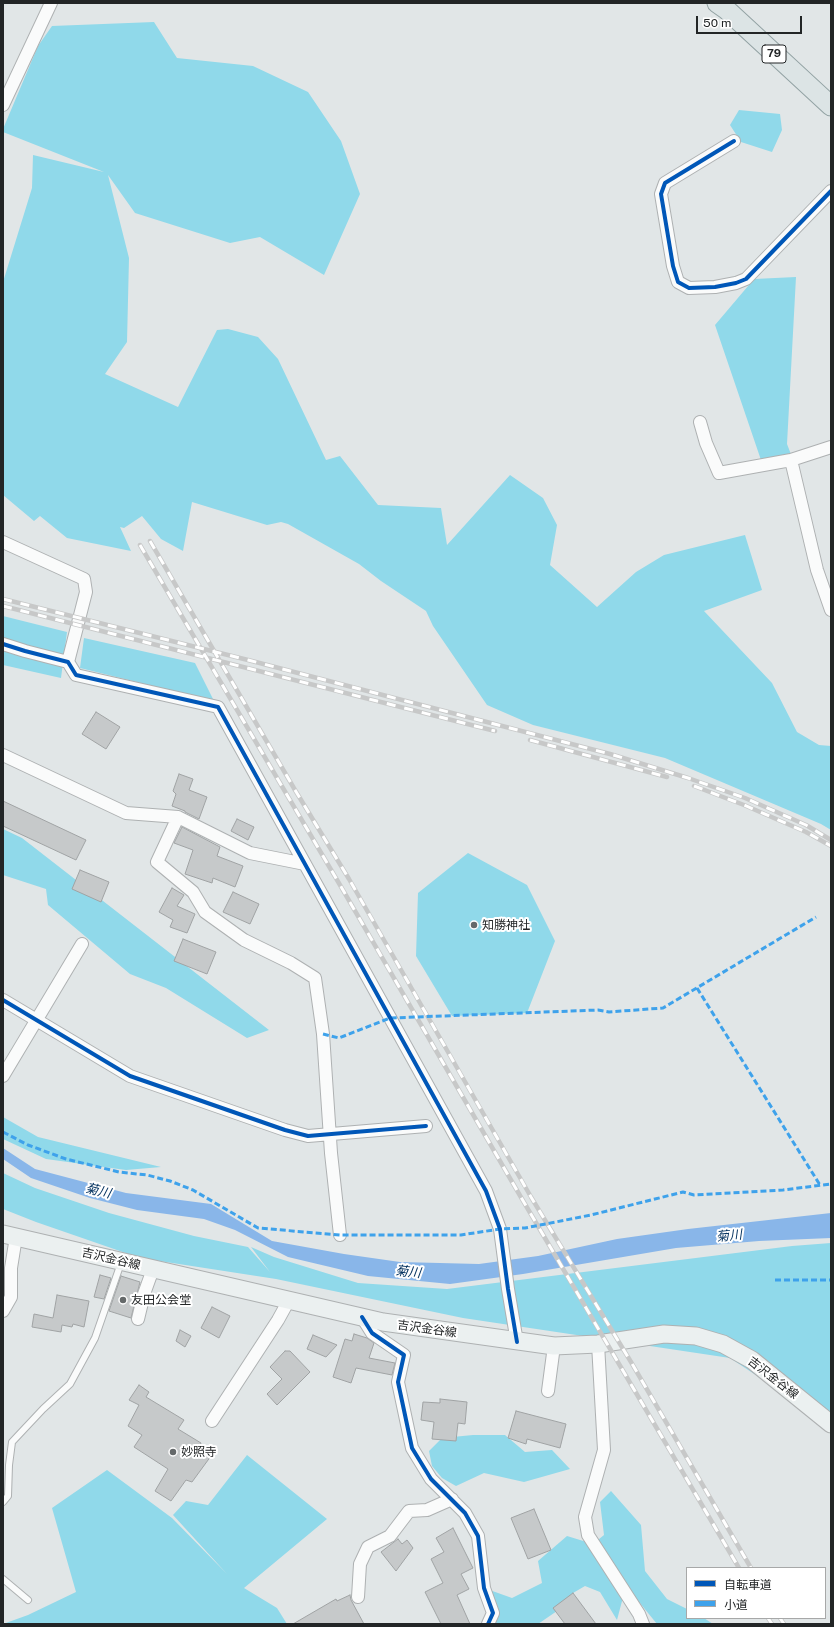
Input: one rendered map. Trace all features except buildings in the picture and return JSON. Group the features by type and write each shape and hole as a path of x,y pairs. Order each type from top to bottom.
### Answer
{"main road":[{"name":"79","path":"717,3 831,106"},
{"name":"吉沢金谷線","path":"9,1235 383,1322 517,1342 554,1346 598,1344 664,1334 696,1336 723,1344 752,1360 830,1425"}],"street":[{"path":"3,105 51,3"},
{"path":"734,141 665,183 661,194 673,266 678,282 689,288 715,287 736,283 746,279 831,191"},
{"path":"700,422 719,473 791,460 831,446"},
{"path":"791,460 816,570 831,610"},
{"path":"3,542 84,579 86,592 68,662"},
{"path":"3,644 68,662 76,675 218,707 486,1191 500,1229 517,1342"},
{"path":"3,755 126,813 178,817 250,853 306,864"},
{"path":"178,817 157,862 193,892 205,912 244,940 291,963 315,978 323,1034 330,1134 340,1235"},
{"path":"3,1076 82,944"},
{"path":"3,1000 130,1076 143,1082 285,1130 308,1136 426,1126"},
{"path":"3,1311 11,1297 9,1235"},
{"path":"138,1319 153,1269"},
{"path":"212,1421 278,1320 289,1300"},
{"path":"362,1317 372,1333 404,1355 398,1382 412,1448 432,1479 465,1513 478,1536 484,1588 493,1613 488,1624"},
{"path":"598,1344 604,1450 586,1517 588,1535 639,1614 643,1624"},
{"path":"548,1390 554,1346"},
{"path":"358,1597 360,1564 368,1547 390,1536 409,1511 427,1510 452,1499"}],"lane":[{"path":"3,1502 8,1496 9,1465 12,1442 43,1409 70,1384 95,1338 121,1261"},
{"path":"3,1579 28,1600"}],"shaded area":[{"path":"154,22 177,58 253,66 308,92 341,141 360,194 324,275 260,237 230,243 135,213 108,175 129,258 127,342 105,374 178,407 217,330 228,329 258,337 278,359 326,460 340,456 378,505 441,508 447,545 510,475 543,498 557,525 550,565 597,607 636,572 664,555 745,535 762,590 704,611 772,683 797,732 819,745 831,746 831,830 821,824 665,758 533,725 487,705 433,626 426,611 381,581 359,564 288,524 281,522 267,525 192,502 183,551 161,539 142,516 124,528 120,527 131,551 67,538 40,516 34,521 3,495 3,282 32,188 33,155 104,172 3,132 3,129 38,46 52,26"},
{"path":"739,110 780,114 782,130 772,152 741,142 730,125"},
{"path":"796,277 787,444 792,457 762,463 715,325 754,279"},
{"path":"3,616 67,632 61,678 3,665"},
{"path":"84,638 195,663 214,701 80,668"},
{"path":"3,829 22,838 269,1030 247,1038 166,988 130,974 48,905 46,889 3,875"},
{"path":"468,853 527,885 555,941 527,1013 452,1016 416,956 418,893"},
{"path":"3,1117 38,1137 161,1167 126,1170 46,1159 3,1139"},
{"path":"3,1173 35,1188 109,1213 194,1236 248,1247 270,1272 251,1247 274,1257 358,1283 447,1289 792,1246 831,1243 831,1428 827,1422 730,1358 463,1318 276,1279 140,1258 3,1209"},
{"path":"473,1435 505,1435 525,1452 552,1450 570,1469 524,1482 484,1473 456,1486 442,1478 432,1466 429,1451 442,1438"},
{"path":"247,1455 327,1519 244,1588 277,1608 287,1624 3,1624 28,1615 76,1592 52,1508 107,1470 172,1518 227,1574 173,1515 186,1501 208,1505"},
{"path":"611,1491 641,1525 645,1571 667,1599 686,1608 686,1619 706,1619 713,1624 657,1624 626,1586 617,1620 600,1592 585,1586 573,1593 557,1611 538,1624 491,1624 484,1588 512,1598 542,1583 538,1561 567,1536 593,1544 604,1535 600,1502"}],"water":[{"name":"菊川","path":"3,1148 35,1169 126,1193 211,1204 272,1241 400,1262 479,1264 538,1256 617,1239 688,1229 831,1213 831,1238 759,1241 676,1248 523,1274 450,1284 368,1276 288,1257 235,1230 204,1219 137,1210 90,1198 31,1178 3,1159"}],"railway":[{"path":"150,541 295,790 349,879 531,1197 631,1362 750,1567"},
{"path":"140,545 738,1567"},
{"path":"3,599 248,660 610,754 688,778 745,798 806,825 831,840"},
{"path":"3,606 495,731"},
{"path":"530,740 667,777"},
{"path":"694,786 744,805 806,832 831,846"},
{"path":"769,1619 772,1624"},
{"path":"781,1619 784,1624"}],"marked path":[{"path":"323,1034 339,1038 390,1018 598,1010 609,1012 663,1008 816,917"},
{"path":"697,988 820,1185"},
{"path":"3,1132 28,1145 66,1159 119,1172 147,1175 170,1181 193,1190 258,1228 340,1235 461,1235 500,1229 525,1228 591,1215 683,1192 694,1195 783,1190 831,1184"},
{"path":"775,1280 831,1280"}],"cycle path":[{"path":"734,141 665,183 661,194 673,266 678,282 689,288 715,287 736,283 746,279 831,191"},
{"path":"3,644 68,662 76,675 218,707 486,1191 500,1229 517,1342"},
{"path":"3,1000 130,1076 285,1130 308,1136 426,1126"},
{"path":"362,1317 372,1333 404,1355 398,1382 412,1448 431,1479 465,1513 478,1536 484,1588 493,1613 488,1624"}],"place":[{"name":"知勝神社","path":"474,925"},
{"name":"友田公会堂","path":"123,1300"},
{"name":"妙照寺","path":"173,1452"}]}
